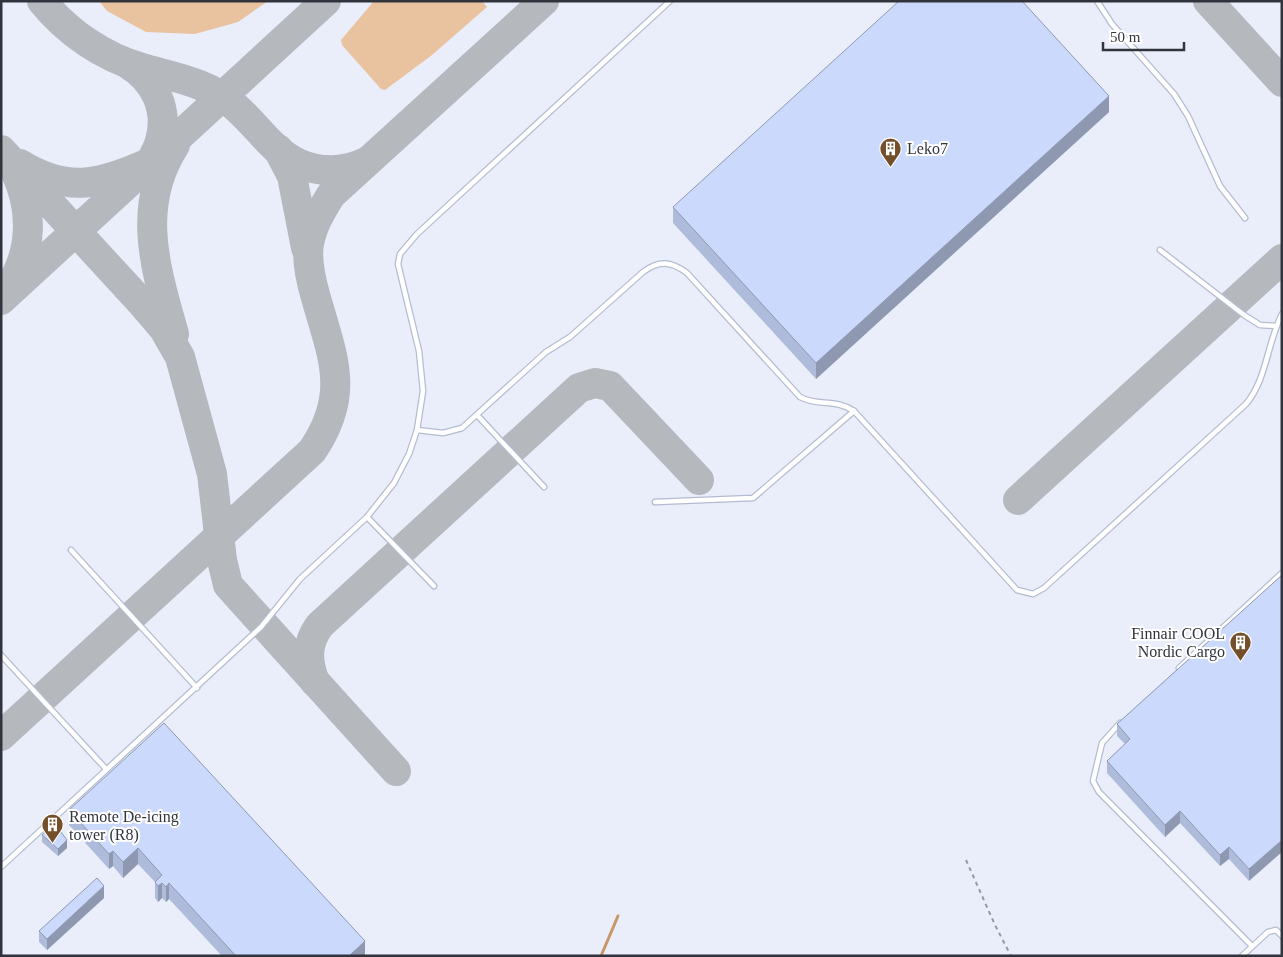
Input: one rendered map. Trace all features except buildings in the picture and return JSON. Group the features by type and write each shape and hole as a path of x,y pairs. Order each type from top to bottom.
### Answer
{"lane":[{"path":"1,867 261,628 300,579 367,517 394,483 403,467 417,430 424,391 422,372 400,277 398,264 400,254 417,234 670,1"},
{"path":"1097,1 1112,24 1174,94 1188,116 1220,186 1245,218"},
{"path":"1160,250 1244,315 1260,324 1276,326"},
{"path":"417,430 452,432 462,428 546,352 570,337 643,272 660,263 677,265 687,273 800,397 814,402 840,403 854,411 1017,590 1033,594 1044,588 1246,404 1255,393 1276,326 1282,314"},
{"path":"655,502 753,498 854,411"},
{"path":"477,416 544,487"},
{"path":"367,517 434,586"},
{"path":"70,550 197,688"},
{"path":"1175,672 1282,573"},
{"path":"1,655 106,769"},
{"path":"1125,718 1102,743 1093,780 1099,792 1252,946"},
{"path":"1242,956 1272,930 1276,930 1282,936"}],"path":[{"path":"966,860 994,925 1011,956"}],"shaded area":[{"path":"1,1 1282,1 1282,956 1,956"},
{"path":"99,1 268,1 238,22 195,34 146,32 107,11"},
{"path":"374,1 482,1 487,7 432,55 385,90 381,89 342,45 341,40"}],"waterway":[{"path":"601,956 618,916"}],"taxiway":[{"path":"42,1 74,33 113,57 214,91 243,114 279,151 300,164 316,169 333,170 350,168 366,162"},
{"path":"1,300 326,1"},
{"path":"1,736 312,451 324,431 335,393 332,358 312,285 309,264 310,237 320,213 331,195 544,1"},
{"path":"1208,1 1282,82"},
{"path":"20,164 54,179 85,182 117,176 151,162 159,144 162,129 161,107 146,78 128,64"},
{"path":"174,334 156,262 152,215 155,192 163,168 175,145"},
{"path":"278,149 292,176 306,248"},
{"path":"1,150 140,301 164,329 180,357 212,474 222,560 228,585 396,771"},
{"path":"10,286 18,273 23,258 28,229 25,200 15,171"},
{"path":"1018,500 1282,259"},
{"path":"315,682 310,667 309,653 312,639 320,625 579,388 595,383 610,386 699,480"}],"place":[{"name":"Leko7","path":"891,167"},
{"name":"Finnair COOL Nordic Cargo","path":"1241,661"},
{"name":"Remote De-icing tower (R8)","path":"53,844"}]}
